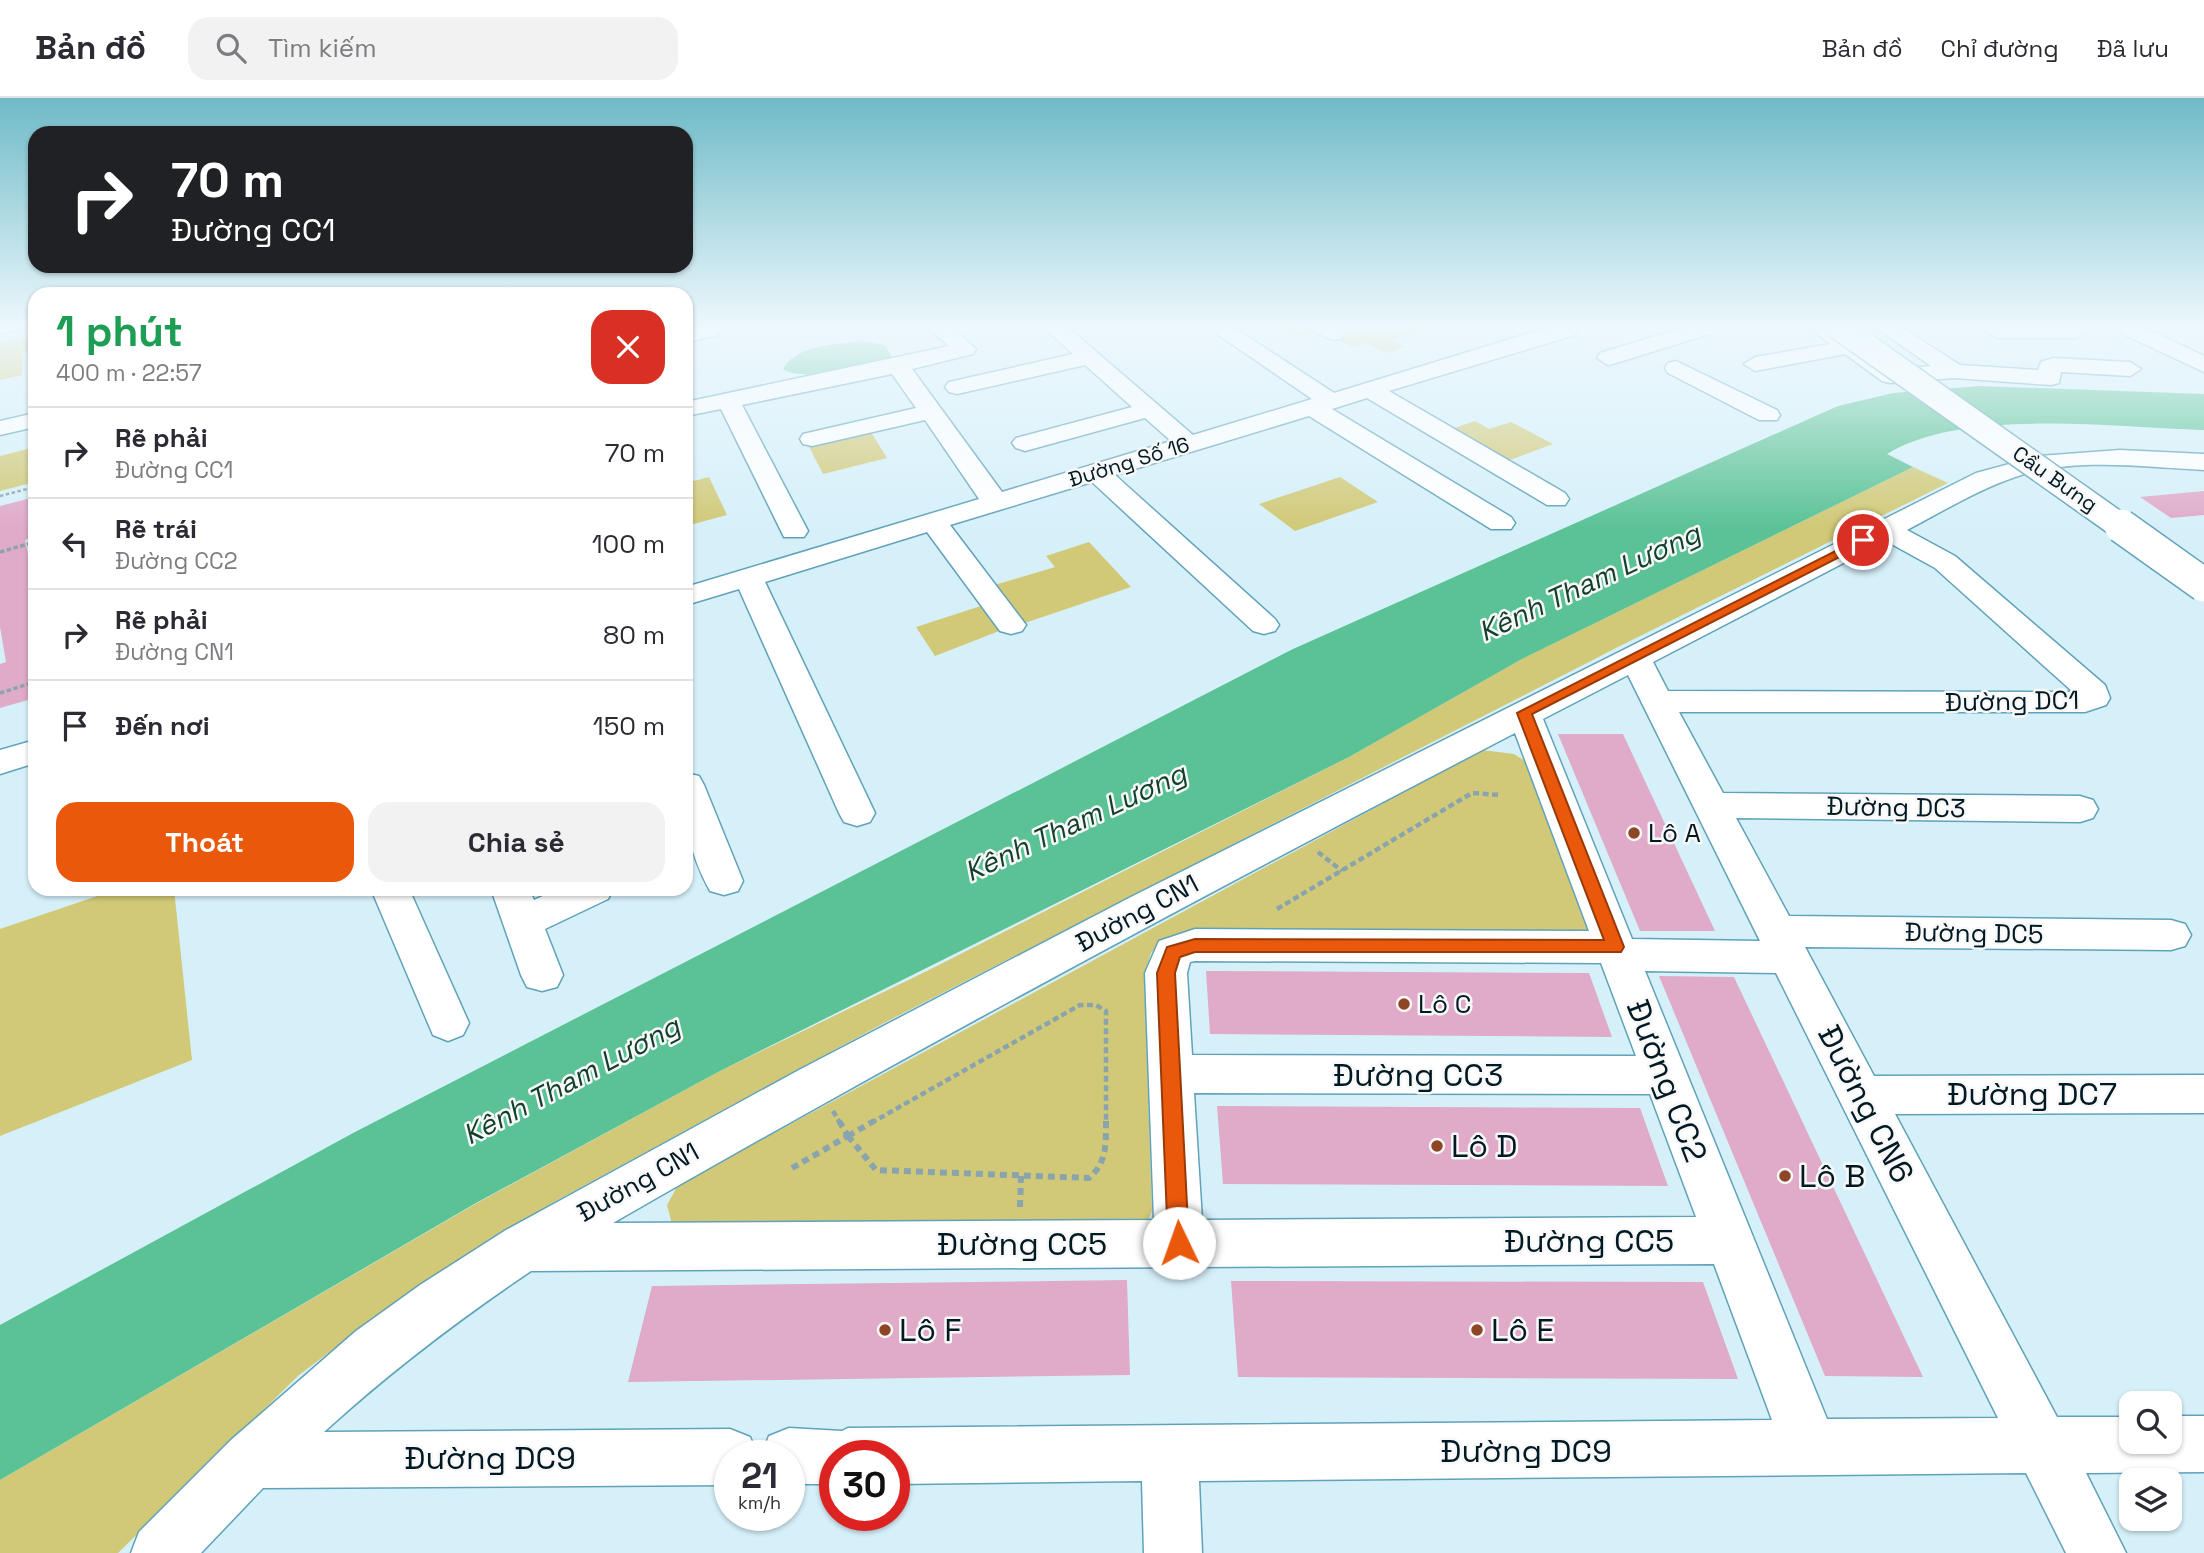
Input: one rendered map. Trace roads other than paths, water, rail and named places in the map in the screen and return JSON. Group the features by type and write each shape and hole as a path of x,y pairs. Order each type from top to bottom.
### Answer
{"main road":[{"name":"Cầu Bưng","path":"1934,393 2204,585"},
{"name":"Cầu Bưng","path":"1943,393 2204,561"}],"street":[{"path":"693,408 764,393"},
{"path":"917,393 995,502"},
{"path":"1132,393 1189,444"},
{"path":"1306,393 1501,523"},
{"name":"Đường Số 16","path":"693,594 1357,393"},
{"path":"1376,393 1556,499"},
{"path":"1725,393 1768,415"},
{"path":"728,400 794,531"},
{"path":"1025,443 1150,409"},
{"path":"812,439 930,412"},
{"path":"0,428 28,422"},
{"name":"Đường CN1","path":"160,1553 251,1460 375,1350 439,1303 524,1247 815,1084 1143,909 1985,479 2021,467 2060,459 2092,457 2204,462"},
{"path":"2021,467 2204,600"},
{"path":"1097,472 1264,625"},
{"path":"933,521 1011,625"},
{"name":"Đường DC1","path":"1658,701 2085,702 2094,698 2092,692 1945,562 1885,529"},
{"path":"748,577 857,813"},
{"name":"Đường CN6","path":"1634,656 2097,1553"},
{"name":"Đường CC2","path":"1524,713 1811,1449"},
{"path":"0,762 28,753"},
{"path":"693,803 724,881"},
{"name":"Đường DC3","path":"1712,805 2080,809"},
{"path":"393,896 448,1023"},
{"path":"542,975 523,901 553,896"},
{"name":"Đường DC5","path":"1179,1243 1166,973 1173,952 1183,947 1617,951 1783,944 2171,935"},
{"name":"Đường CC3","path":"1171,1074 1665,1075"},
{"name":"Đường DC7","path":"1861,1095 2204,1094"},
{"name":"Đường CC5","path":"524,1247 1729,1240"},
{"name":"Đường DC9","path":"910,1455 2043,1448 2204,1444"},
{"path":"1170,1453 1174,1553"},
{"name":"Đường DC9","path":"251,1460 714,1457"}],"water":[{"name":"Kênh Tham Lương","path":"1893,393 2204,394 2204,430 2085,424 1997,425 1956,430 1919,439 1887,454 1913,467 1522,659 1349,757 718,1072 476,1203 0,1480 0,1325 355,1132 1293,649 1838,406"}],"place":[{"name":"Lô A","path":"1634,833"},
{"name":"Lô C","path":"1404,1004"},
{"name":"Lô D","path":"1437,1146"},
{"name":"Lô B","path":"1785,1176"},
{"name":"Lô F","path":"885,1330"},
{"name":"Lô E","path":"1477,1330"}]}
